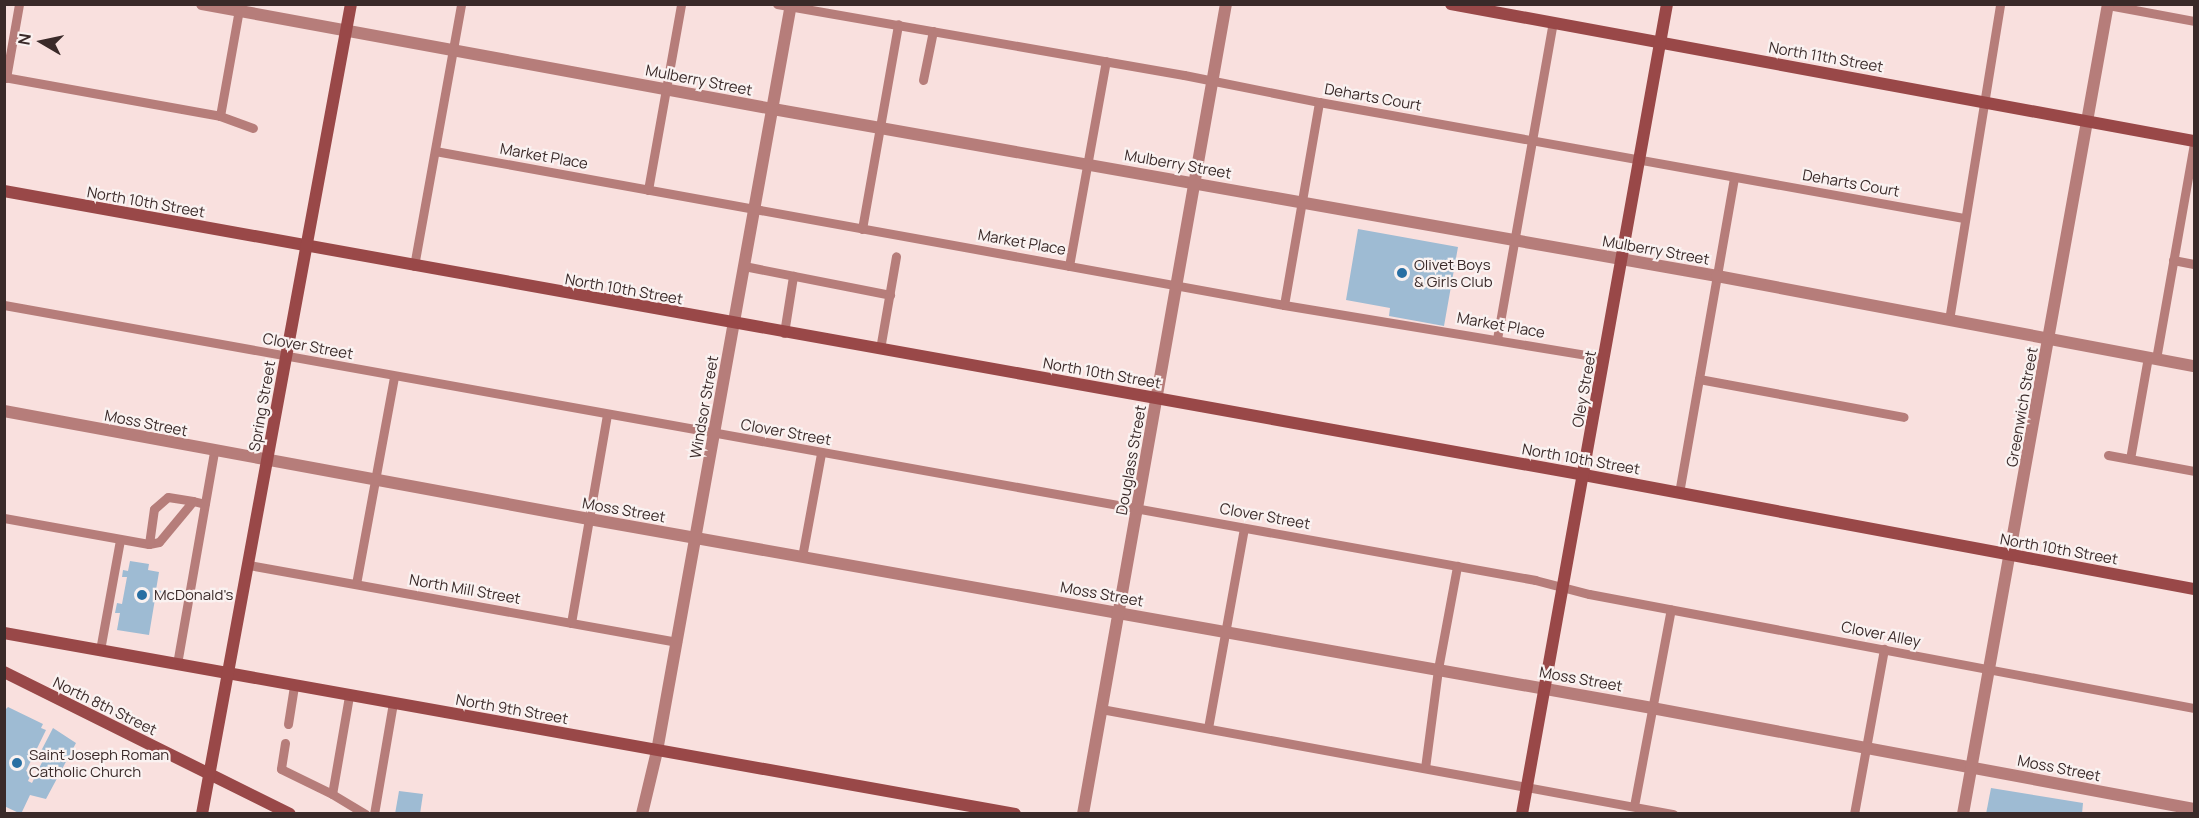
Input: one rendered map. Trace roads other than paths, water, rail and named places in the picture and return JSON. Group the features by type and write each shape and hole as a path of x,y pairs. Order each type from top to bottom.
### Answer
{"street":[{"name":"Mulberry Street","path":"202,4 239,8 346,31 773,109 1717,276 2194,366"},
{"name":"Spring Street","path":"202,813 351,4"},
{"name":"Douglass Street","path":"1083,813 1226,4"},
{"name":"North 11th Street","path":"1451,4 1985,101 2194,142"},
{"name":"Oley Street","path":"1522,813 1667,4"},
{"name":"Windsor Street","path":"642,813 657,750 696,539 791,5"},
{"name":"Greenwich Street","path":"1963,813 2108,5"},
{"name":"North 10th Street","path":"4,191 1584,475 2194,589"},
{"name":"Moss Street","path":"4,411 696,539 1545,688 2194,809"},
{"name":"North 9th Street","path":"4,633 1015,813"},
{"name":"North 8th Street","path":"4,672 290,813"}],"lane":[{"path":"19,4 5,78 220,116 253,128"},
{"path":"414,266 461,4"},
{"path":"648,190 681,4"},
{"name":"Deharts Court","path":"777,4 1106,61 1639,161 1964,218"},
{"path":"1949,320 2000,4"},
{"path":"2108,5 2194,21"},
{"path":"220,116 239,8"},
{"path":"1497,339 1553,23"},
{"path":"862,229 898,24"},
{"path":"923,80 933,31"},
{"path":"1070,266 1106,61"},
{"path":"1284,305 1319,102"},
{"path":"2130,459 2173,260 2194,142"},
{"name":"Market Place","path":"435,151 1284,305 1604,358"},
{"path":"1679,493 1734,178"},
{"path":"880,349 896,256"},
{"path":"2173,260 2194,264"},
{"path":"744,266 890,295"},
{"path":"784,333 793,276"},
{"name":"Clover Street","path":"4,305 607,415 1137,508 1563,587"},
{"path":"356,584 394,376"},
{"path":"1699,379 1904,417"},
{"path":"571,623 607,415"},
{"path":"177,664 214,451"},
{"path":"802,557 821,453"},
{"path":"2108,455 2194,471"},
{"path":"149,544 153,509 168,496 205,504"},
{"path":"4,518 149,544 159,542 193,501"},
{"path":"1208,728 1244,528"},
{"path":"100,650 120,540"},
{"name":"North Mill Street","path":"249,565 677,642"},
{"path":"1425,768 1438,669 1457,566"},
{"name":"Clover Alley","path":"1563,587 2194,708"},
{"path":"1634,806 1671,609"},
{"path":"1854,813 1884,649"},
{"path":"288,724 294,686"},
{"path":"332,794 349,696"},
{"path":"374,813 393,703"},
{"path":"1101,709 1673,813"},
{"path":"285,743 281,769 365,813"}],"place":[{"name":"Olivet Boys & Girls Club","path":"1402,273"},
{"name":"McDonald's","path":"142,595"},
{"name":"Saint Joseph Roman Catholic Church","path":"17,763"}]}
